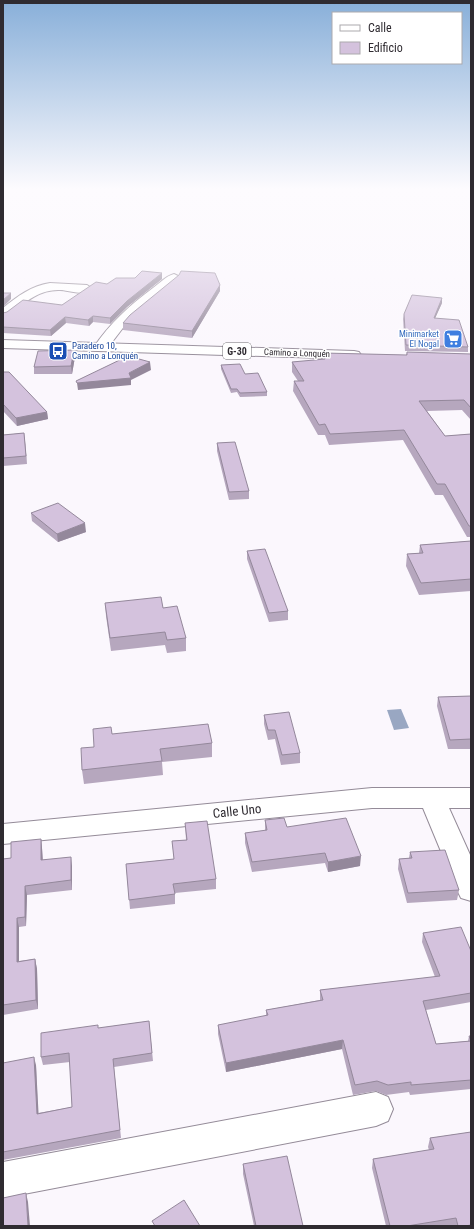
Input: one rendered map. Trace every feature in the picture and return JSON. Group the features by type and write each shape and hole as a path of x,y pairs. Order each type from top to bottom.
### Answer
{"main road":[{"name":"Camino a Lonquén","path":"3,344 371,355"}],"street":[{"path":"101,347 110,332 134,310 174,278"},
{"path":"3,314 33,291 42,287 56,285 87,289"},
{"name":"Calle Uno","path":"3,834 372,798 471,798"},
{"path":"432,798 471,890"},
{"path":"3,1180 376,1109"}],"water":[{"path":"401,709 409,728 394,730 387,710"}],"building":[{"path":"142,271 162,273 127,301 110,318 93,316 88,320 65,317 50,330 3,327 3,313 7,312 23,300 62,305 96,282 107,284 116,278 135,278"},
{"path":"181,271 215,273 220,285 192,331 123,323 130,315 179,275"},
{"path":"3,293 11,293 3,300"},
{"path":"412,295 442,298 434,318 459,320 468,347 406,345 404,314"},
{"path":"74,350 71,366 34,367 38,351"},
{"path":"407,352 471,354 471,408 464,400 419,401 445,436 471,434 471,526 469,526 445,484 437,484 404,430 330,434 325,424 319,425 294,381 304,381 292,362 325,359 324,353 407,355"},
{"path":"128,356 150,362 129,373 131,378 77,383 76,381"},
{"path":"240,364 245,374 258,373 267,392 240,393 237,389 231,389 221,365"},
{"path":"3,372 9,372 47,412 16,418 3,404"},
{"path":"24,433 26,456 3,458 3,435"},
{"path":"235,442 249,491 229,492 217,443"},
{"path":"58,503 85,523 57,534 31,513"},
{"path":"471,541 471,579 421,583 407,554 423,553 420,545"},
{"path":"265,549 288,611 269,613 247,551"},
{"path":"161,597 163,608 177,606 186,638 167,640 165,632 110,638 105,603"},
{"path":"471,696 471,739 450,740 438,697"},
{"path":"289,712 300,753 282,755 275,730 268,730 264,715"},
{"path":"208,724 212,743 160,749 162,761 82,770 81,748 94,747 93,729 111,727 112,734"},
{"path":"284,818 287,827 346,818 361,856 328,862 325,853 252,862 245,833 267,830 265,820"},
{"path":"207,821 216,879 173,884 175,894 129,900 126,864 174,859 172,841 187,840 185,823"},
{"path":"41,839 41,860 71,857 71,880 25,886 25,917 17,918 17,962 35,959 36,1000 3,1005 3,859 11,858 11,842"},
{"path":"445,850 459,890 408,893 399,859 412,858 410,852"},
{"path":"461,927 471,951 471,993 423,1001 436,1044 471,1041 471,1080 411,1085 411,1082 388,1085 377,1081 355,1085 343,1040 226,1063 218,1025 268,1015 266,1010 323,1000 320,990 440,976 423,933"},
{"path":"149,1021 152,1053 113,1059 120,1130 3,1152 3,1063 34,1057 37,1114 72,1107 69,1053 41,1057 41,1033 98,1025 98,1028"},
{"path":"471,1132 471,1225 458,1226 456,1218 407,1226 390,1226 373,1159 434,1149 430,1138"},
{"path":"287,1156 303,1226 256,1226 243,1164"},
{"path":"26,1193 28,1226 3,1226 3,1198"},
{"path":"184,1200 200,1226 155,1226 152,1221"}],"place":[{"name":"Minimarket El Nogal","path":"453,339"},
{"name":"Paradero 10, Camino a Lonquén","path":"58,351"}]}
